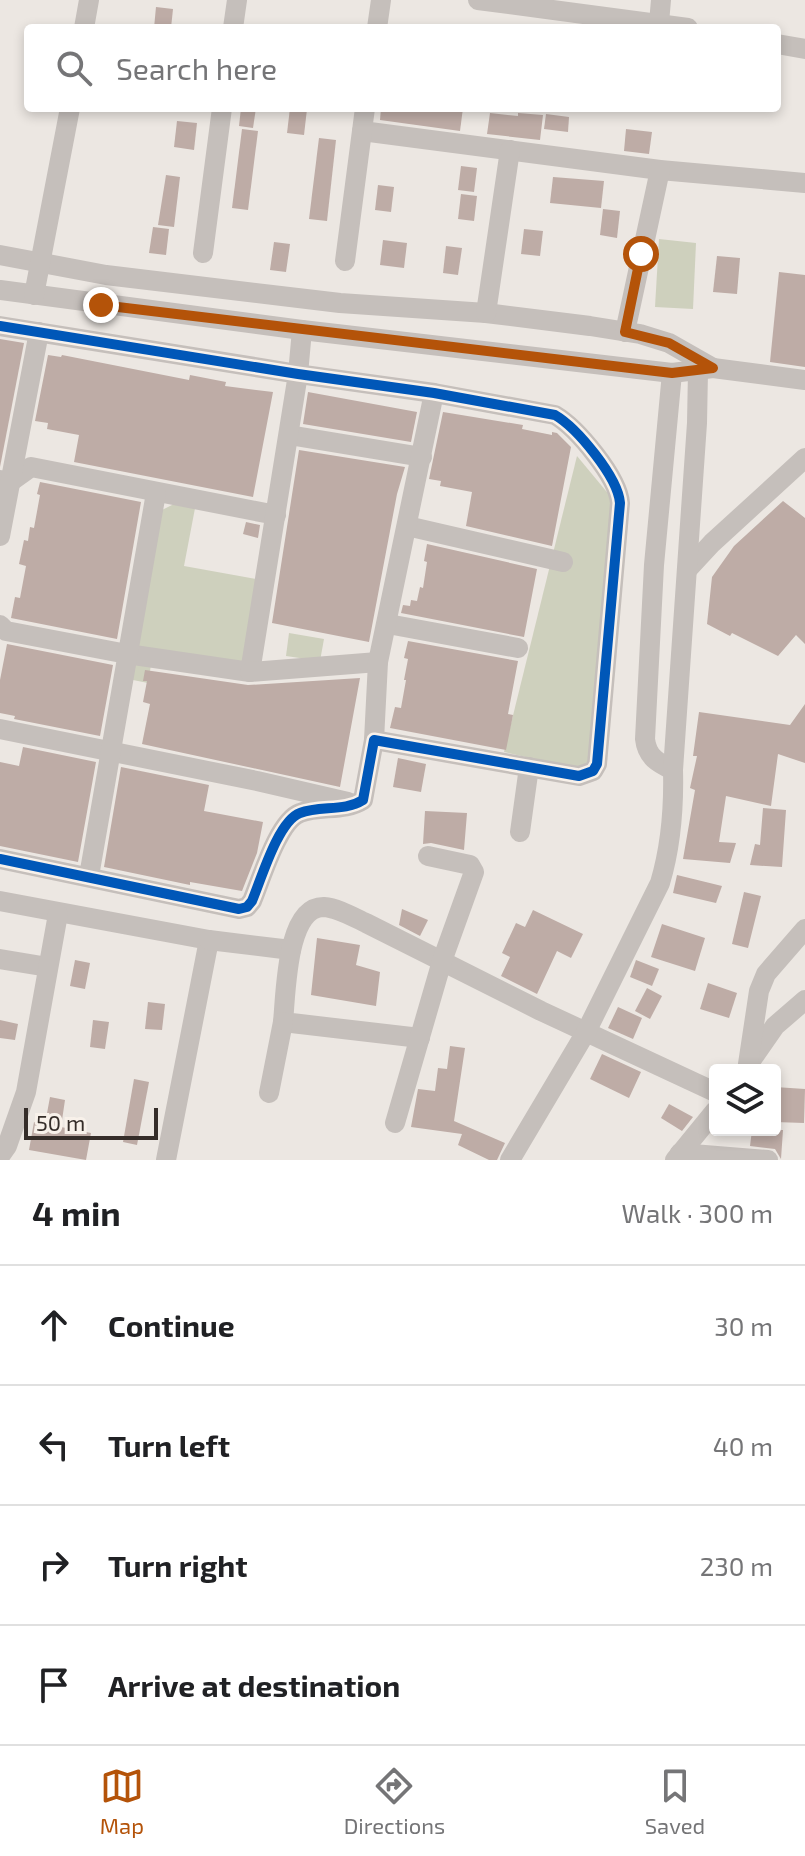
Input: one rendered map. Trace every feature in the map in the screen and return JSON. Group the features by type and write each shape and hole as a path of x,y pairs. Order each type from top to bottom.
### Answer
{"street":[{"path":"85,24 89,0"},
{"path":"234,24 237,0"},
{"path":"378,24 381,0"},
{"path":"478,0 665,24"},
{"path":"659,23 661,0"},
{"path":"781,45 805,49"},
{"path":"34,295 69,112"},
{"path":"203,253 221,112"},
{"path":"345,261 364,112"},
{"path":"362,131 660,170 805,183"},
{"path":"486,313 510,150"},
{"path":"625,332 660,170"},
{"path":"0,255 106,275 340,303 486,313 625,332 669,343 706,369"},
{"path":"0,290 302,330 672,373 706,369 805,380"},
{"path":"0,326 434,393 555,415 567,422 610,475 619,493 597,764 593,771 579,776 374,740"},
{"path":"250,672 289,435 302,330"},
{"path":"0,536 10,429 39,332"},
{"path":"510,1160 586,1032 660,883 672,827 673,770 697,423 706,369"},
{"path":"672,373 654,581 646,749 658,762 673,770"},
{"path":"0,859 239,909 247,907 252,901 287,823 300,813 357,804 363,800 374,740 378,662 434,393"},
{"path":"289,435 422,457"},
{"path":"654,581 687,577 723,532 805,458"},
{"path":"5,481 31,467 276,515"},
{"path":"89,876 156,493"},
{"path":"407,526 563,562"},
{"path":"388,624 518,648"},
{"path":"0,625 6,631 127,654 250,672 378,662"},
{"path":"0,729 357,804"},
{"path":"520,832 529,767"},
{"path":"395,1123 442,961 473,878 474,869 470,865 428,856"},
{"path":"0,901 209,940 291,950"},
{"path":"269,1093 283,1022 291,950 298,924 306,913 322,907 366,923 709,1089"},
{"path":"0,1156 10,1112 33,1063 58,914"},
{"path":"747,1064 759,991 766,974 805,929"},
{"path":"166,1160 209,940"},
{"path":"0,959 48,967"},
{"path":"748,1064 775,1026 805,1000"},
{"path":"283,1022 420,1038"},
{"path":"678,1156 709,1118"},
{"path":"678,1156 768,1160"}],"green space":[{"path":"659,239 696,243 693,309 655,307"},
{"path":"577,456 611,497 592,758 575,768 504,752"},
{"path":"180,501 196,503 184,566 261,580 250,672 153,653 148,683 128,679 162,510"},
{"path":"289,633 324,639 320,661 286,656"}],"building":[{"path":"156,7 173,9 171,24 154,24"},
{"path":"241,112 255,112 253,128 239,126"},
{"path":"290,112 307,112 304,135 287,133"},
{"path":"381,112 462,112 460,131 380,120"},
{"path":"490,113 543,115 540,140 487,134"},
{"path":"546,114 569,117 568,132 544,129"},
{"path":"177,121 197,123 194,150 174,147"},
{"path":"242,129 258,131 248,210 232,208"},
{"path":"626,129 652,132 649,154 624,151"},
{"path":"319,138 336,140 327,221 309,219"},
{"path":"461,166 477,168 474,192 458,190"},
{"path":"166,175 180,177 174,227 158,225"},
{"path":"553,177 604,181 601,208 550,203"},
{"path":"378,185 394,187 391,212 375,210"},
{"path":"461,194 477,196 474,221 458,219"},
{"path":"603,209 620,211 617,238 600,235"},
{"path":"153,227 169,229 166,255 149,253"},
{"path":"524,229 543,231 540,256 521,254"},
{"path":"383,240 407,243 404,268 380,265"},
{"path":"274,242 290,244 286,272 270,270"},
{"path":"446,246 462,248 458,275 443,273"},
{"path":"717,256 740,258 737,294 713,292"},
{"path":"779,272 805,275 805,367 770,362"},
{"path":"0,339 24,343 0,467"},
{"path":"48,355 62,355 189,380 190,375 226,382 225,386 273,392 253,497 74,462 79,435 47,429 48,423 35,421"},
{"path":"308,392 417,412 411,442 303,424"},
{"path":"443,412 523,425 522,429 552,435 552,432 557,433 571,447 552,546 466,526 472,492 440,486 441,481 429,479"},
{"path":"299,450 405,467 369,642 272,623"},
{"path":"40,482 141,502 117,639 11,618 15,597 20,598 26,566 19,564 24,540 28,541 30,527 34,528"},
{"path":"783,501 805,518 805,644 796,635 778,656 707,624 712,577 734,546"},
{"path":"246,522 260,525 258,538 243,534"},
{"path":"427,544 537,569 524,637 401,613 403,605 410,606 411,600 417,601 420,587 423,588"},
{"path":"408,641 518,661 508,714 513,715 506,750 390,728 395,707 401,708"},
{"path":"7,644 113,665 100,736 14,719 15,716 0,713 0,680"},
{"path":"145,670 248,685 360,678 340,787 142,744 150,704 143,702 147,681 143,681"},
{"path":"805,704 805,763 778,754 771,806 726,796 719,842 736,843 730,863 683,859 695,790 690,788 697,756 693,756 699,712 790,725"},
{"path":"23,747 96,762 78,862 0,846 0,762 19,766"},
{"path":"398,758 426,764 421,792 393,787"},
{"path":"121,767 209,785 204,811 263,822 257,853 242,891 190,882 190,885 104,867"},
{"path":"763,808 786,810 782,867 750,865 755,844 760,845"},
{"path":"425,811 467,813 464,850 423,844"},
{"path":"677,875 722,886 716,903 673,893"},
{"path":"744,892 761,896 748,948 732,944"},
{"path":"402,909 428,920 420,936 399,925"},
{"path":"533,910 583,934 571,958 557,951 537,994 501,976 510,957 502,953 516,923 525,927"},
{"path":"662,924 705,938 695,971 651,957"},
{"path":"317,938 360,945 356,965 380,972 376,1006 311,995"},
{"path":"75,960 90,963 85,989 70,986"},
{"path":"636,960 659,969 652,986 630,977"},
{"path":"708,983 737,993 729,1018 700,1009"},
{"path":"647,988 662,996 650,1019 635,1011"},
{"path":"148,1002 165,1004 162,1030 145,1029"},
{"path":"618,1007 642,1018 633,1039 608,1028"},
{"path":"0,1020 18,1024 15,1040 0,1038"},
{"path":"93,1020 109,1022 105,1049 90,1047"},
{"path":"450,1046 465,1048 454,1121 505,1143 497,1160 489,1160 458,1145 462,1134 411,1127 418,1089 435,1091 438,1068 447,1069"},
{"path":"602,1054 641,1072 629,1098 590,1079"},
{"path":"134,1079 149,1082 137,1145 123,1142"},
{"path":"781,1087 805,1089 804,1123 781,1122"},
{"path":"50,1097 65,1100 61,1127 91,1133 86,1160 29,1150 34,1122 45,1124"},
{"path":"669,1104 693,1117 682,1131 661,1118"},
{"path":"783,1130 781,1159 775,1149 750,1146 751,1136 781,1136"}],"cycle path":[{"path":"0,326 434,393 555,415 595,454 612,480 620,503 597,764 593,771 579,776 374,740 363,800 348,806 300,813 292,818 278,839 252,901 247,907 239,909 0,859"}],"route":[{"path":"101,305 672,373 713,368 669,343 625,332 641,254"}]}
